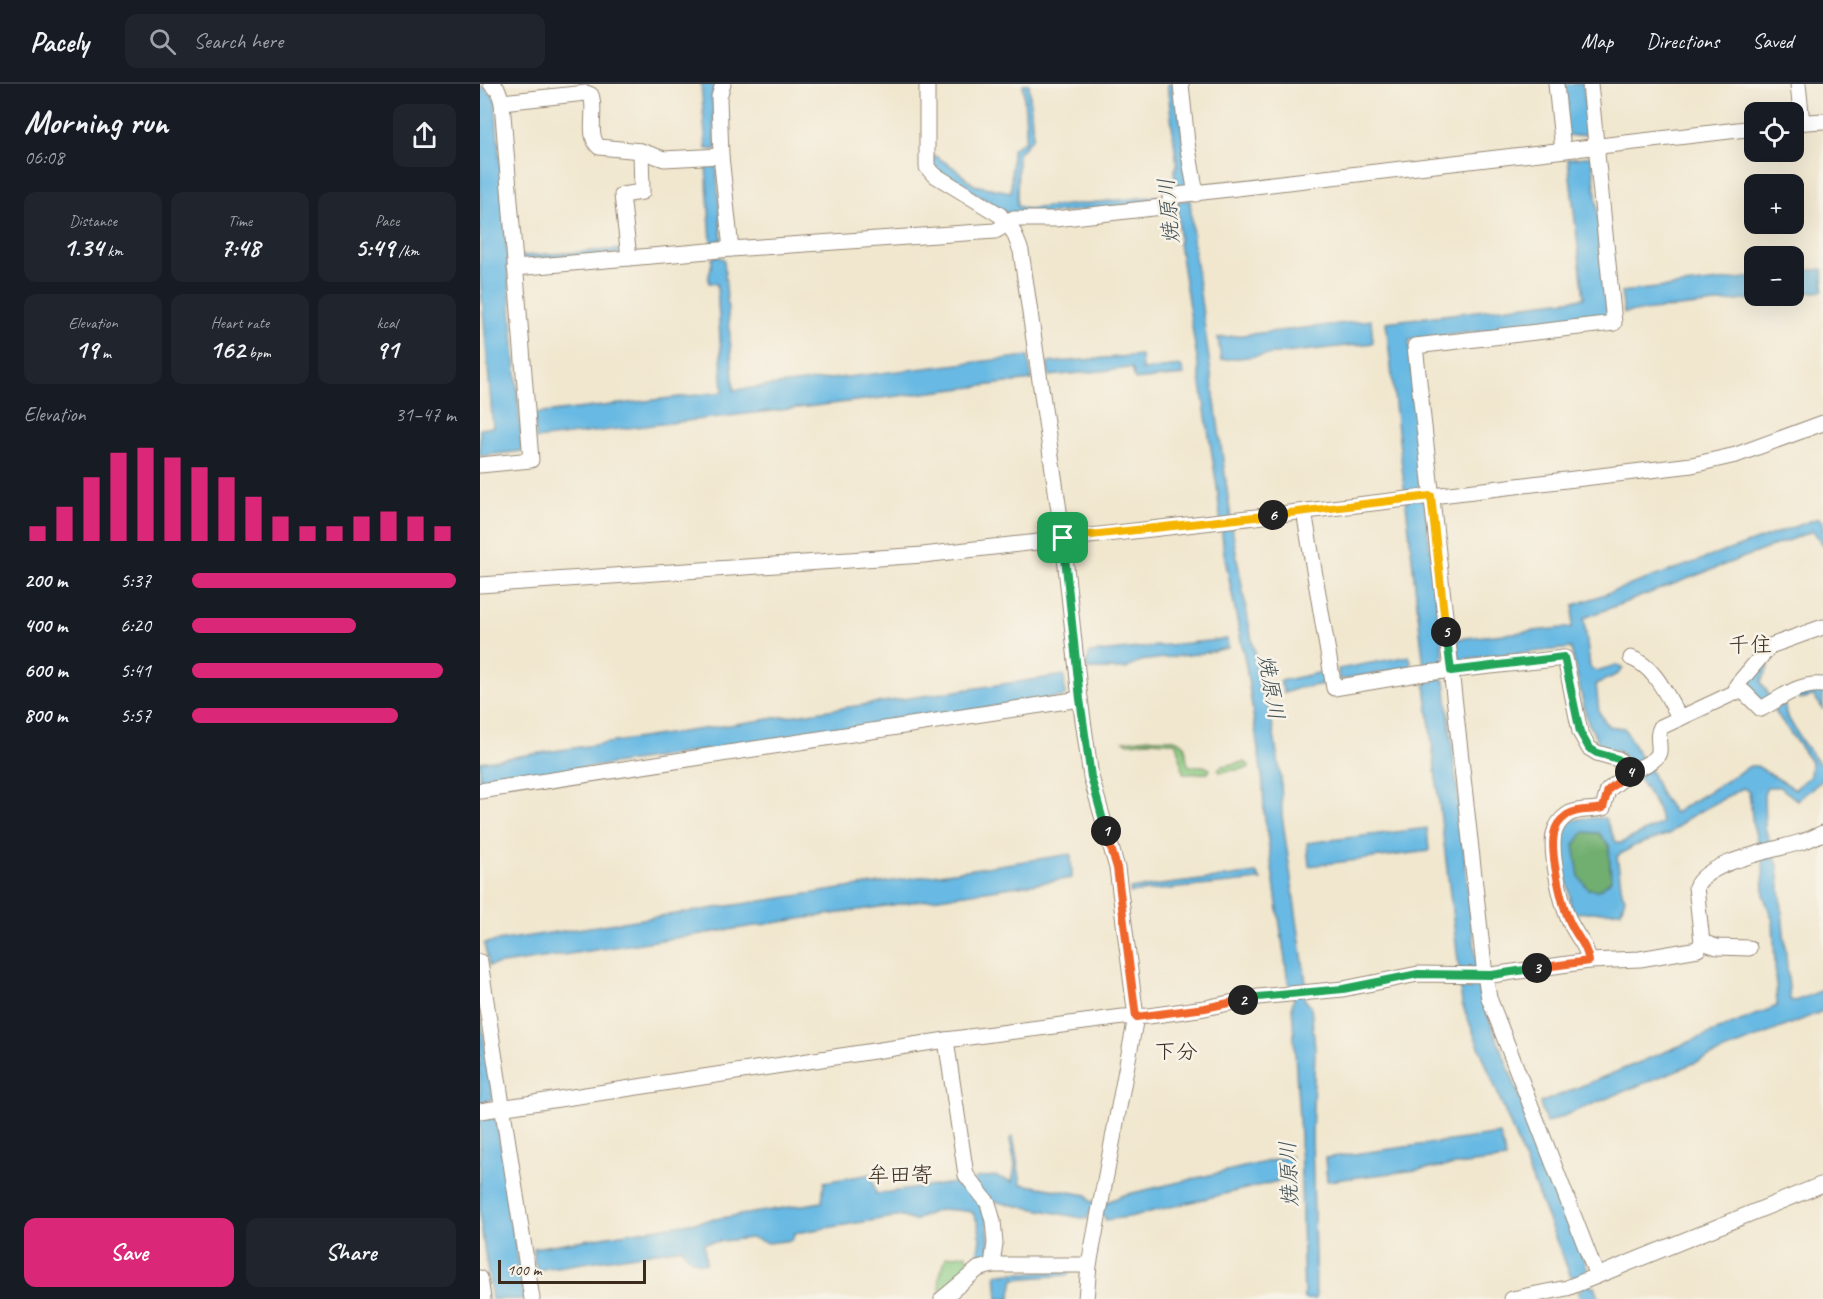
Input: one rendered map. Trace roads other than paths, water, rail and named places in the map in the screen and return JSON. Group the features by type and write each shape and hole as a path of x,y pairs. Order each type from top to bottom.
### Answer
{"street":[{"path":"480,465 531,460 502,102 498,90 491,84"},
{"path":"927,84 927,167 933,174 1000,215 1014,233 1021,251 1063,538 1080,699 1091,777 1117,868 1136,1017 1089,1265 1086,1299"},
{"path":"1181,84 1188,194"},
{"path":"1556,84 1564,150"},
{"path":"1580,1285 1489,998 1447,671 1415,346 1614,323 1590,84"},
{"path":"1798,84 1798,102"},
{"path":"723,85 719,97 721,156 731,249"},
{"path":"502,102 586,93 591,95 594,101 593,132 599,147 641,151 664,159 721,156"},
{"path":"1804,123 1823,121"},
{"path":"515,268 731,249 995,231 1012,219 1054,219 1170,206 1170,196 1744,129"},
{"path":"629,258 622,195 642,192 641,151"},
{"path":"480,585 923,555 1692,465 1736,455 1823,423"},
{"path":"1304,511 1334,688 1564,657 1580,732 1589,748 1597,753 1618,759 1631,772"},
{"path":"1736,692 1737,685 1770,646 1823,627"},
{"path":"1631,657 1642,662 1660,682 1680,718"},
{"path":"1589,961 1586,946 1572,928 1561,897 1553,844 1557,824 1567,814 1603,808 1608,790 1631,772 1655,758 1659,752 1657,733 1661,727 1736,692 1744,692 1761,709 1802,686 1823,685"},
{"path":"480,791 1080,699"},
{"path":"491,1109 946,1040 1205,1008 1258,997 1343,989 1418,974 1485,975 1589,961 1640,958 1698,949 1702,942 1696,887 1699,879 1732,861 1802,842 1823,833"},
{"path":"1702,942 1717,947 1749,948"},
{"path":"480,962 491,1109 532,1299"},
{"path":"946,1040 966,1175 988,1203 993,1221 995,1243 992,1265"},
{"path":"1512,1299 1580,1285 1823,1184"},
{"path":"942,1299 978,1269 992,1265 1089,1265"},
{"path":"480,1278 483,1299"}],"water":[{"path":"701,84 717,84 712,94 716,150 706,149"},
{"path":"1023,84 1029,84 1033,137 1018,154 1017,206 1027,209 1160,196 1161,201 1027,216 1005,212 938,171 931,158 935,156 953,167 974,185 1011,192 1012,149 1025,140"},
{"path":"1167,84 1176,84 1189,188 1177,189 1174,172 1177,165"},
{"path":"1561,84 1583,84 1588,134 1566,137"},
{"path":"480,85 495,97 522,451 480,456 480,429 493,427 480,275"},
{"path":"1592,156 1608,316 1409,340 1425,509 1443,652 1444,665 1440,679 1445,681 1477,968 1472,968 1473,983 1478,983 1480,996 1588,1270 1584,1272 1590,1287 1594,1286 1599,1299 1580,1299 1578,1292 1582,1290 1575,1276 1571,1277 1462,1004 1460,984 1464,982 1463,969 1459,969 1425,685 1430,680 1429,667 1424,667 1386,322 1584,298 1568,159"},
{"path":"716,163 722,240 711,242 706,166"},
{"path":"1190,200 1194,250 1235,547 1251,636 1271,716 1281,779 1282,815 1306,983 1305,1000 1311,1006 1315,1049 1312,1135 1316,1299 1304,1299 1300,1136 1292,1005 1294,996 1288,982 1246,666 1224,553 1217,487 1179,243 1178,201"},
{"path":"623,249 621,254 523,261 521,259 522,256"},
{"path":"717,256 724,259 734,390 1028,356 1032,380 536,439 534,414 723,392 717,284 709,283 712,258"},
{"path":"1823,269 1823,291 1804,293 1804,271"},
{"path":"1744,278 1744,300 1624,313 1621,292"},
{"path":"1371,320 1373,343 1221,360 1218,338"},
{"path":"1141,355 1142,370 1181,366 1184,375 1135,380 1132,368 1049,376 1047,363"},
{"path":"1819,518 1823,523 1823,545 1813,531 1584,618 1590,667 1596,671 1616,665 1623,669 1618,674 1596,684 1599,712 1608,726 1624,728 1641,758 1638,764 1631,764 1619,751 1601,747 1587,720 1571,648 1457,660 1457,639 1572,627 1574,605"},
{"path":"1227,639 1228,648 1140,661 1126,669 1087,669 1086,664 1090,653"},
{"path":"1409,656 1410,668 1339,680 1338,669"},
{"path":"1765,663 1769,666 1761,682 1771,698 1762,702 1747,687"},
{"path":"1323,672 1324,684 1284,693 1280,681"},
{"path":"1064,675 1065,696 480,784 480,762"},
{"path":"1812,690 1823,692 1823,709 1814,696 1800,699 1798,697"},
{"path":"1784,701 1786,714 1803,743 1823,768 1823,780 1797,800 1780,787 1767,787 1764,795 1765,828 1778,866 1790,1000 1795,1001 1823,990 1823,1011 1546,1123 1540,1103 1777,1006 1773,921 1764,897 1763,860 1753,825 1749,792 1743,788 1688,818 1669,834 1634,846 1617,856 1622,892 1625,898 1621,911 1572,913 1559,844 1564,826 1572,821 1585,818 1605,818 1616,842 1621,843 1662,823 1657,807 1637,775 1650,769 1661,795 1674,813 1750,766 1757,766 1795,789 1810,776 1811,762 1774,710","holes":["1584,832 1599,833 1609,845 1611,880 1600,890 1588,889 1579,877 1574,845"]},
{"path":"1427,828 1429,851 1309,866 1307,843"},
{"path":"1071,854 1072,878 489,966 484,943"},
{"path":"1256,873 1261,880 1130,893 1130,889"},
{"path":"480,1009 493,1099 486,1101 489,1118 496,1117 524,1299 492,1299 480,1220"},
{"path":"1500,1134 1506,1159 1327,1181 1325,1158"},
{"name":"焼原川","path":"1013,1137 1021,1184 1087,1195 1090,1201 1106,1205 1107,1202 1124,1195 1291,1156 1291,1178 1129,1217 1105,1220 1105,1216 1089,1213 1087,1219 992,1201 973,1195 987,1215 990,1257 981,1262 977,1255 980,1233 978,1222 972,1212 948,1209 930,1213 914,1221 900,1216 795,1233 792,1240 768,1243 751,1238 704,1243 706,1263 692,1259 682,1248 537,1270 534,1259 534,1248 822,1202 824,1182 871,1174 876,1194 961,1182 970,1190 975,1178 995,1176 1012,1182 1015,1166 1010,1139"},
{"path":"1066,1271 1071,1273 1014,1279 1010,1299 998,1299 996,1274"}],"district":[{"name":"千住","path":"1750,644"},
{"name":"下分","path":"1176,1051"},
{"name":"牟田寄","path":"900,1174"}]}
